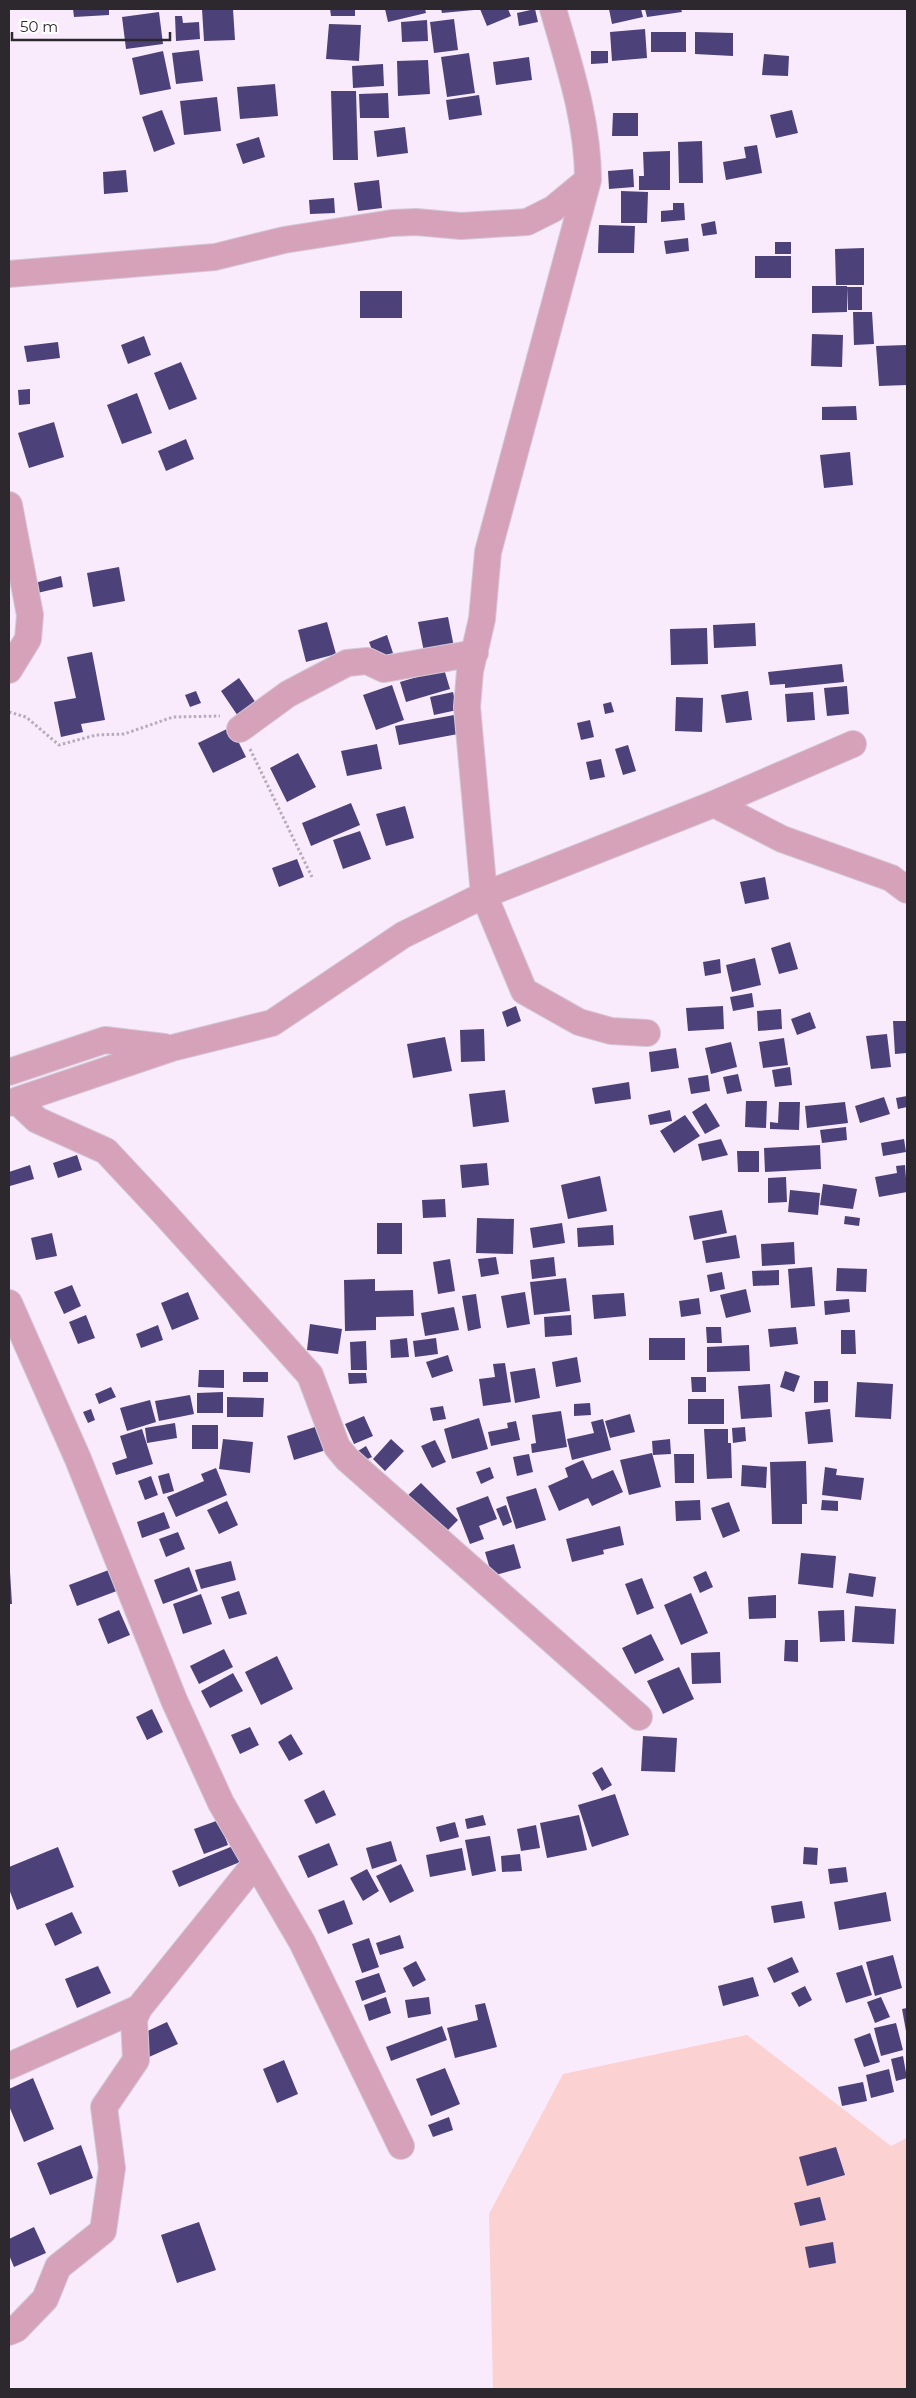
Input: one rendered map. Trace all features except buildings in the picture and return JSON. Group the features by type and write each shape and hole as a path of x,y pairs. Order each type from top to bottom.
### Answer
{"street":[{"path":"553,9 584,124 588,153 588,180 488,552 482,619 470,670 467,707 484,895 524,991 579,1022 611,1031 647,1033"},
{"path":"9,274 215,257 284,240 392,223 416,222 461,226 527,222 553,209 588,180"},
{"path":"9,506 30,615 28,639 9,670"},
{"path":"240,728 288,694 347,662 367,661 384,670 475,653"},
{"path":"13,1102 172,1048 272,1023 403,935 484,895 714,804 853,744"},
{"path":"714,804 782,839 891,878 907,890"},
{"path":"9,1072 105,1040 172,1048"},
{"path":"13,1102 37,1120 106,1151 310,1375 337,1447 347,1459 639,1717"},
{"path":"9,1303 78,1459 174,1700 221,1802 255,1864 302,1942 400,2146"},
{"path":"9,2332 16,2329 45,2299 58,2268 103,2231 112,2168 104,2107 136,2060 134,2019 139,2008 255,1864"},
{"path":"9,2066 139,2008"}],"path":[{"path":"9,712 26,717 58,745 96,735 124,734 173,717 220,716 240,728 312,877"}],"shaded area":[{"path":"747,2035 891,2146 907,2138 907,2389 493,2389 489,2214 563,2074"}]}
